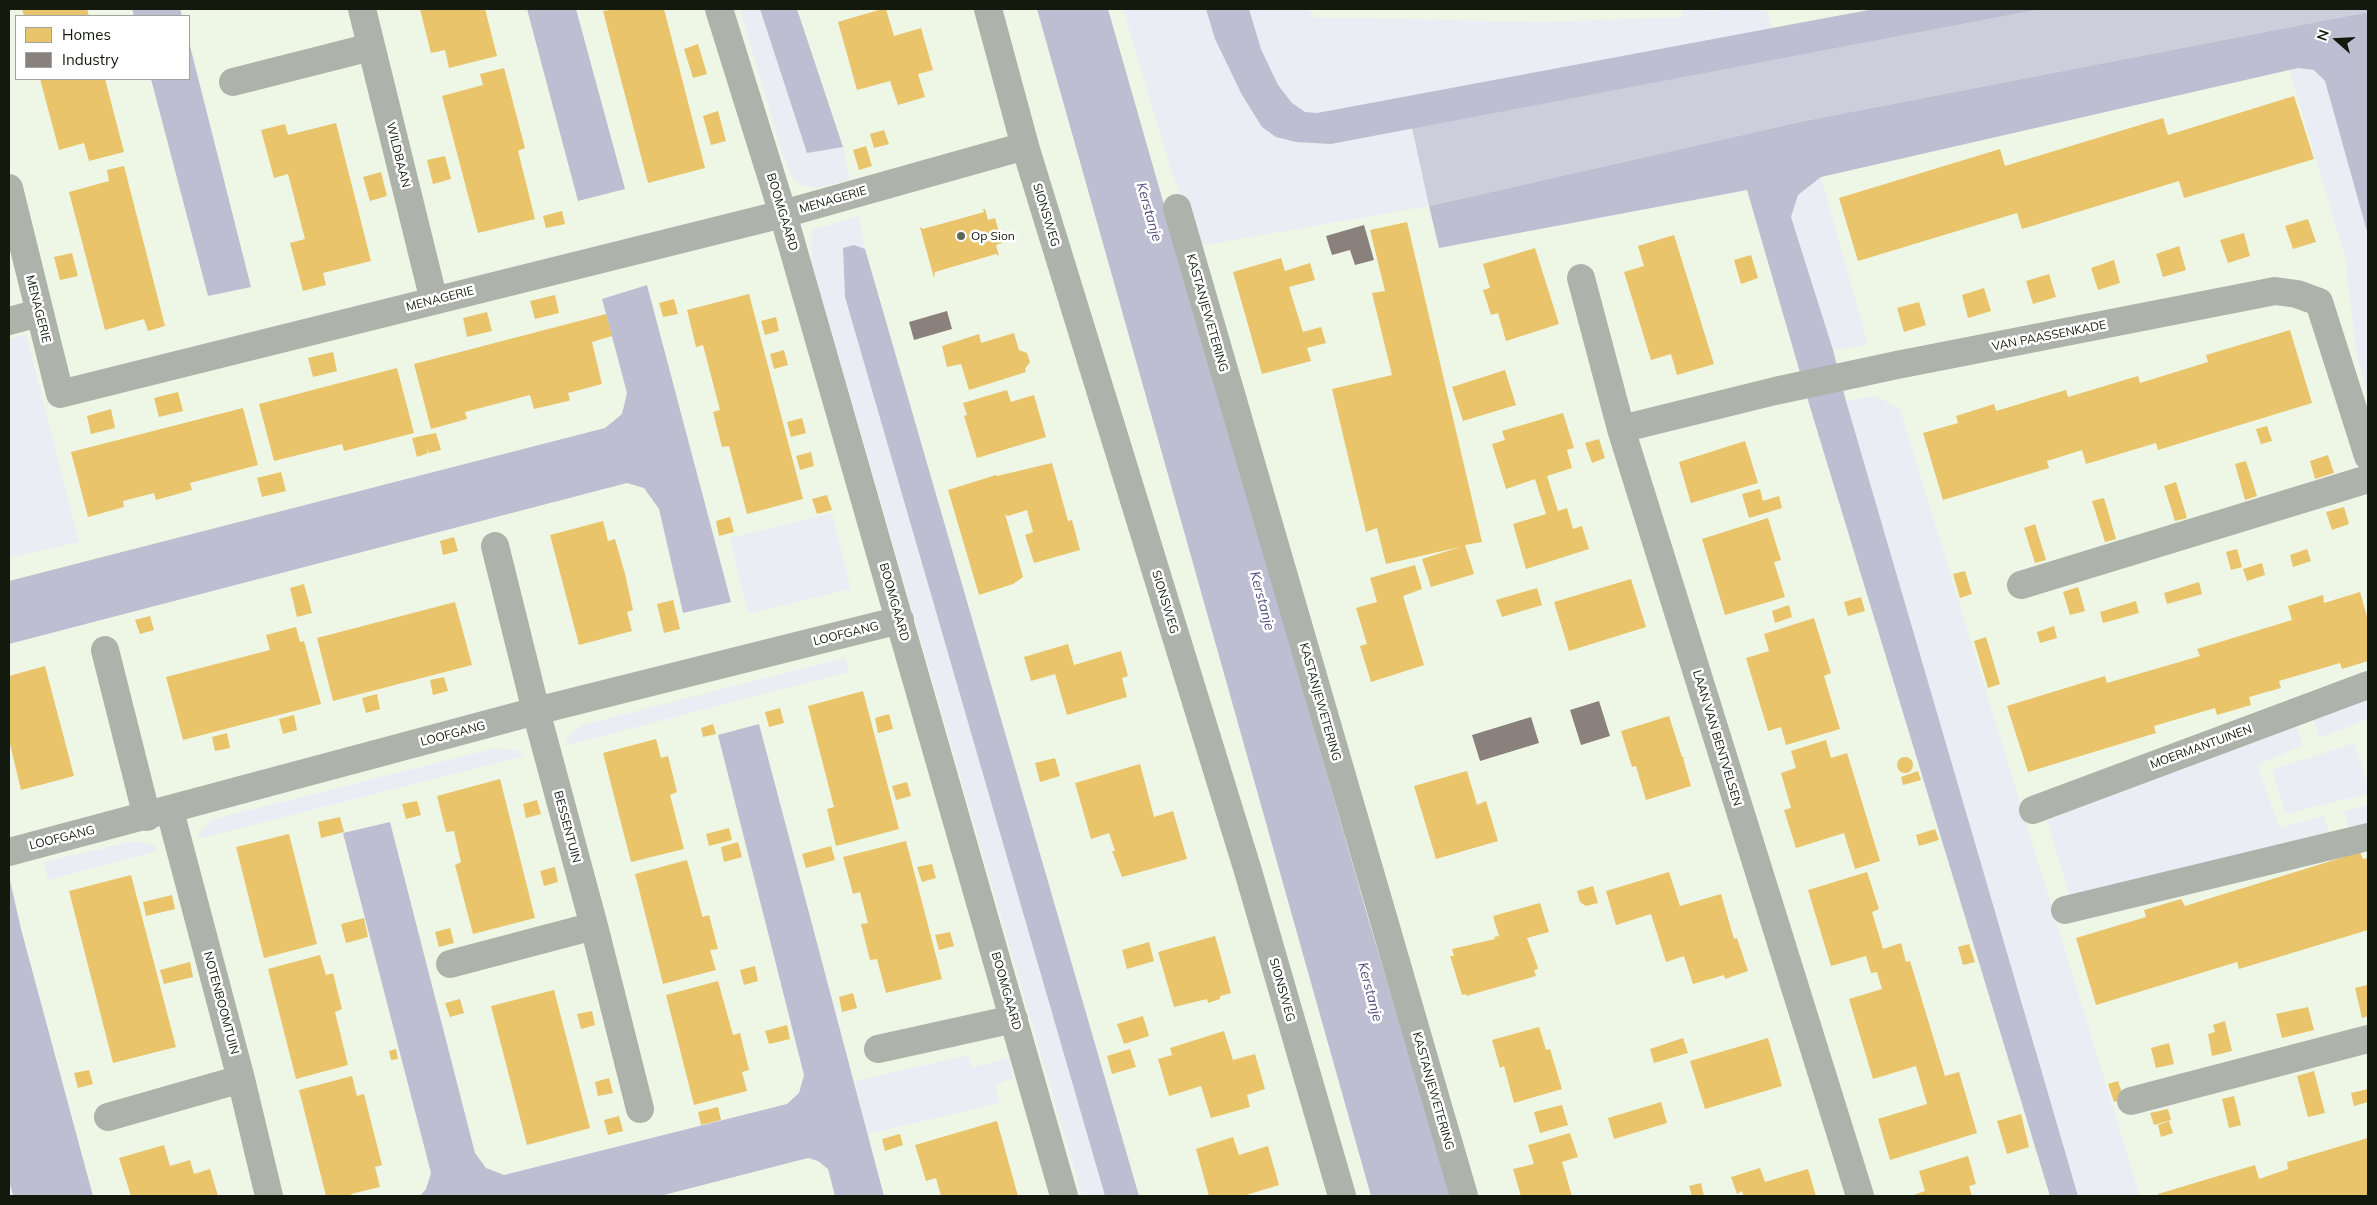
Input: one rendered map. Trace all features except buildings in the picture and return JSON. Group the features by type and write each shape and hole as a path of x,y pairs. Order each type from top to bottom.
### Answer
{"street":[{"name":"WILDBAAN","path":"362,9 434,301"},
{"name":"BOOMGAARD","path":"719,9 783,214 1064,1196"},
{"name":"SIONSWEG","path":"988,9 1025,146 1248,871 1342,1196"},
{"path":"233,82 371,47"},
{"name":"MENAGERIE","path":"9,188 60,394 783,214 1025,146"},
{"name":"KASTANJEWETERING","path":"1177,208 1464,1196"},
{"name":"LAAN VAN BENTVELSEN","path":"1581,278 1621,429 1860,1196"},
{"name":"VAN PAASSENKADE","path":"1621,429 1775,391 1869,371 2275,291 2297,294 2319,302 2368,456"},
{"path":"9,321 39,313"},
{"path":"2021,585 2368,479"},
{"name":"BESSENTUIN","path":"495,546 640,1109"},
{"name":"LOOFGANG","path":"13,851 158,814 536,711 900,620"},
{"name":"NOTENBOOMTUIN","path":"105,650 241,1079 269,1196"},
{"name":"MOERMANTUINEN","path":"2033,810 2368,685"},
{"path":"2064,910 2368,836"},
{"path":"450,964 594,926"},
{"path":"878,1049 1014,1019"},
{"path":"2131,1101 2368,1040"},
{"path":"108,1117 241,1079"}],"shaded area":[{"path":"740,9 760,9 807,153 843,147 850,180 817,188 801,185 791,175 782,153"},
{"path":"1123,9 1206,9 1215,39 1242,95 1262,127 1331,144 1412,128 1429,206 1199,246 1171,171"},
{"path":"1249,9 1309,9 1313,17 1542,22 1682,17 1682,9 1704,9 1710,12 1729,9 1766,9 1772,29 1317,113 1305,112 1292,103 1278,85 1261,49"},
{"path":"2042,9 2368,9 2368,12 1804,121 1429,206 1412,128"},
{"path":"2298,68 2314,70 2325,81 2368,235 2368,395 2356,353 2345,257 2289,70"},
{"path":"1821,177 1868,345 1833,350 1791,217 1798,195"},
{"path":"859,216 865,249 854,245 843,249 845,297 1105,1196 1082,1196 811,262 812,230"},
{"path":"26,334 79,542 9,558 9,339"},
{"path":"1875,396 1900,409 2140,1196 2078,1196 1846,401"},
{"path":"832,513 851,589 748,614 730,538"},
{"path":"845,658 849,672 567,745 566,739 581,725"},
{"path":"2368,691 2368,719 2320,738 2311,713"},
{"path":"2293,718 2303,745 2257,765 2280,828 2324,816 2332,840 2072,905 2047,820"},
{"path":"2354,743 2368,784 2368,794 2286,814 2272,770"},
{"path":"496,748 520,751 525,756 197,839 200,832 213,819"},
{"path":"2368,805 2368,830 2351,834 2344,811"},
{"path":"135,841 154,845 157,851 48,880 44,862"},
{"path":"968,1055 972,1067 1009,1058 1013,1078 995,1085 1000,1103 868,1134 855,1081"}],"water":[{"path":"132,9 180,9 182,15 134,15"},
{"path":"527,9 576,9 625,189 578,201"},
{"path":"760,9 797,9 843,147 807,153"},
{"name":"Kerstanje","path":"1037,9 1108,9 1368,918 1452,1196 1371,1196"},
{"path":"1206,9 1249,9 1261,49 1278,85 1292,103 1305,112 1317,113 1874,9 2042,9 1331,144 1296,142 1276,137 1262,127 1242,95 1215,39"},
{"path":"2368,12 2368,235 2325,81 2314,70 2298,68 1821,177 1798,195 1791,217 1833,350 1846,401 2078,1196 2050,1196 1810,407 1747,190 1439,248 1429,206 1804,121"},
{"path":"190,46 251,287 208,296 151,80 190,80"},
{"path":"854,245 865,249 1139,1196 1105,1196 845,297 843,248"},
{"path":"647,285 731,602 683,613 659,509 644,488 627,483 9,644 9,581 605,428 622,414 627,393 602,299"},
{"path":"759,724 884,1196 835,1196 828,1169 818,1161 808,1158 660,1196 420,1196 426,1189 431,1173 343,833 390,822 475,1153 486,1168 504,1175 787,1104 799,1093 804,1075 718,735"},
{"path":"9,876 21,929 93,1196 13,1196 9,1180"}],"place":[{"name":"Op Sion","path":"961,236"}]}
